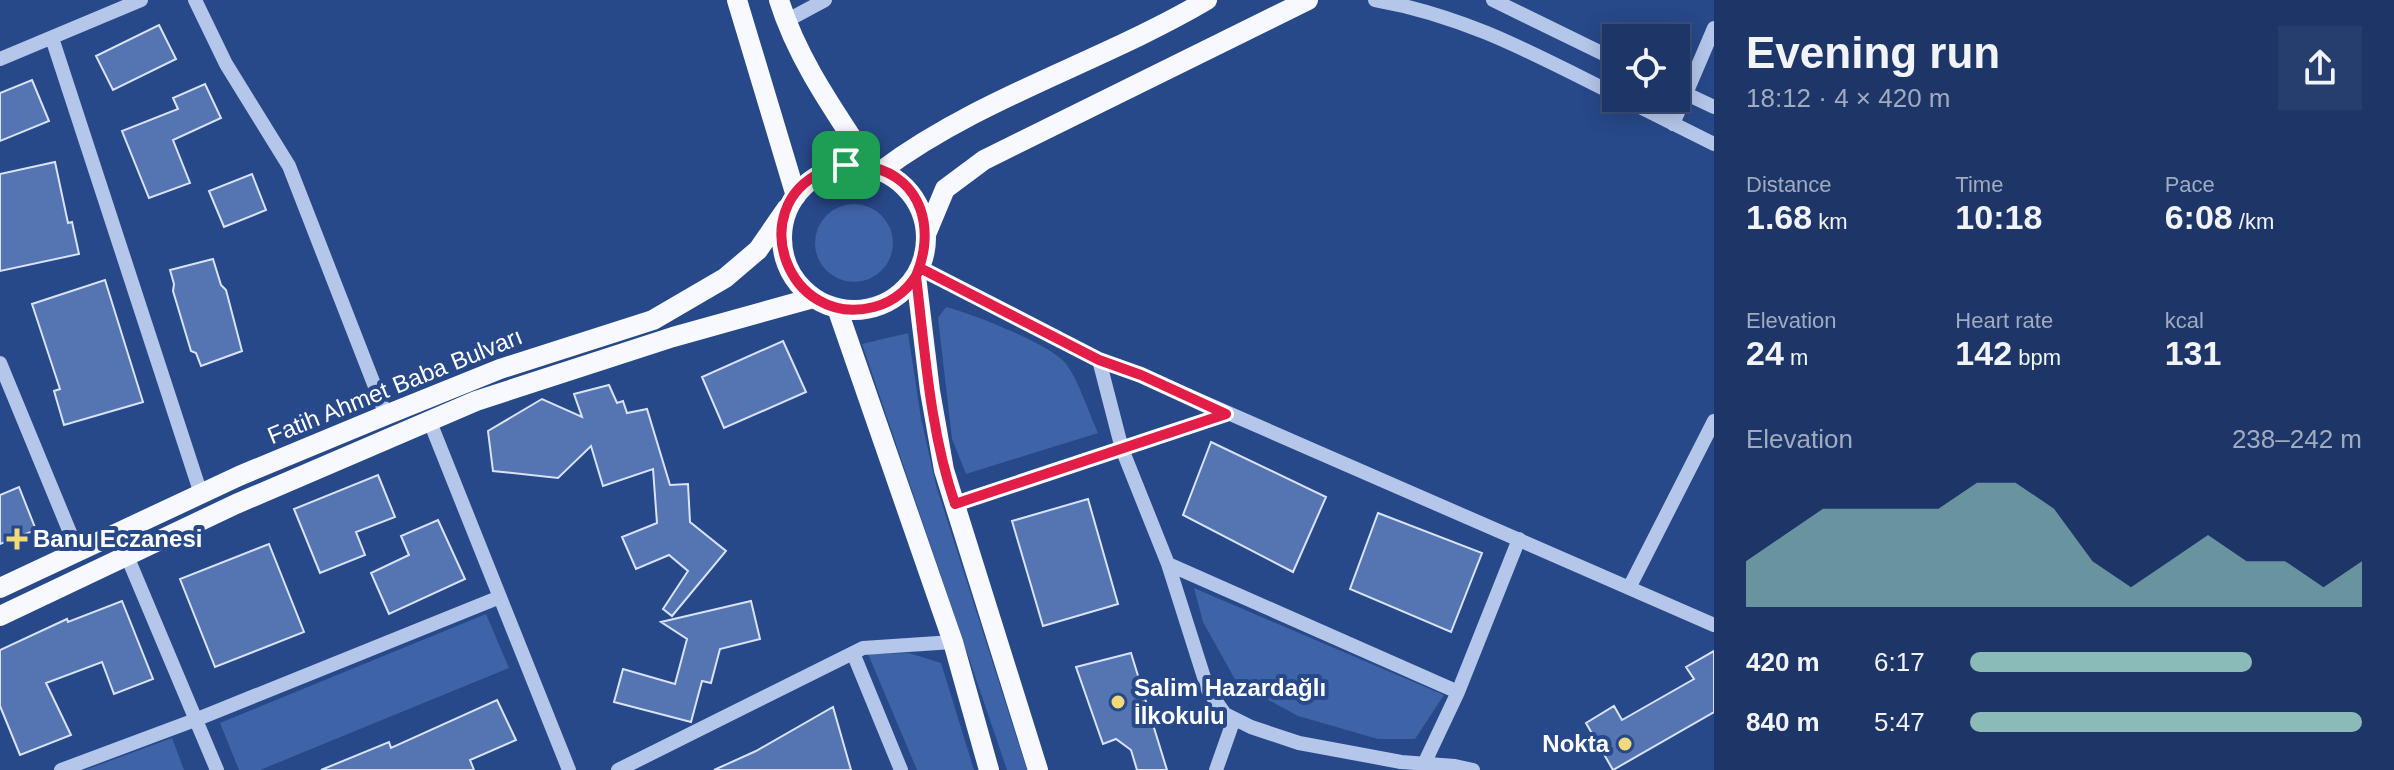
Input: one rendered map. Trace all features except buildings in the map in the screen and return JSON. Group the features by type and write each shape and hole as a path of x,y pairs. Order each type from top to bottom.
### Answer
{"main road":[{"path":"737,0 791,202"},
{"path":"779,0 810,72 876,169"},
{"path":"876,169 1041,80 1173,20 1207,0"},
{"path":"927,232 922,210 909,190 892,176 876,169 846,165 821,172 801,187 791,202 781,233 784,258 795,281 813,298 837,308 859,311 882,305 901,293 918,272 925,255 927,232 945,189 984,160 1308,0"},
{"name":"Fatih Ahmet Baba Bulvarı","path":"0,588 201,494 386,415 500,369 653,320 725,278 758,250 791,202"},
{"path":"918,272 930,391 944,470 1038,770"},
{"name":"Fatih Ahmet Baba Bulvarı","path":"0,616 236,504 476,401 658,341 813,298"},
{"path":"837,308 953,642 989,770"}],"street":[{"path":"0,59 141,0"},
{"path":"195,0 226,64 289,166 386,415"},
{"path":"786,21 825,0"},
{"path":"1375,0 1418,8 1485,30 1602,88"},
{"path":"1493,0 1519,6 1602,52"},
{"path":"1690,75 1714,28"},
{"path":"52,38 201,494"},
{"path":"1690,96 1714,107"},
{"path":"1649,112 1714,144"},
{"path":"1673,124 1676,112"},
{"path":"918,272 1099,360 1141,375 1714,625"},
{"path":"1099,360 1122,449 1168,564 1208,690 1225,714 1251,727 1299,743 1401,762 1473,770"},
{"path":"0,363 78,552"},
{"path":"955,504 1226,414"},
{"path":"1629,588 1714,421"},
{"path":"430,422 569,770"},
{"path":"1424,764 1458,692 1519,539"},
{"path":"127,556 217,770"},
{"path":"1168,564 1458,692"},
{"path":"61,770 195,720 500,597"},
{"path":"618,770 863,648 953,642"},
{"path":"853,653 901,770"},
{"path":"1216,770 1234,719"}],"shaded area":[{"path":"846,204 862,204 876,210 887,221 893,243 887,265 876,276 862,282 846,282 832,276 821,265 815,251 815,235 821,221 832,210"},
{"path":"946,307 1011,331 1059,357 1076,381 1098,433 966,474 952,439 938,318"},
{"path":"908,333 921,418 936,485 1027,770 1007,770 862,344"},
{"path":"1194,588 1444,695 1415,739 1378,739 1298,716 1237,683 1203,622"},
{"path":"486,614 509,668 260,770 239,770 220,723"},
{"path":"909,653 941,663 974,770 917,770 868,654"},
{"path":"172,738 184,770 85,770"}],"place":[{"name":"Banu Eczanesi","path":"17,539"},
{"name":"Salim Hazardağlı İlkokulu","path":"1118,702"},
{"name":"Nokta","path":"1625,744"}],"route":[{"path":"846,165 821,172 801,187 787,208 781,233 784,258 795,281 813,298 837,308 859,311 882,305 901,293 916,276 920,268 1099,360 1141,375 1226,414 955,504 944,470 930,391 916,276 925,255 927,232 922,210 909,190 892,176 871,167 846,165"}]}
